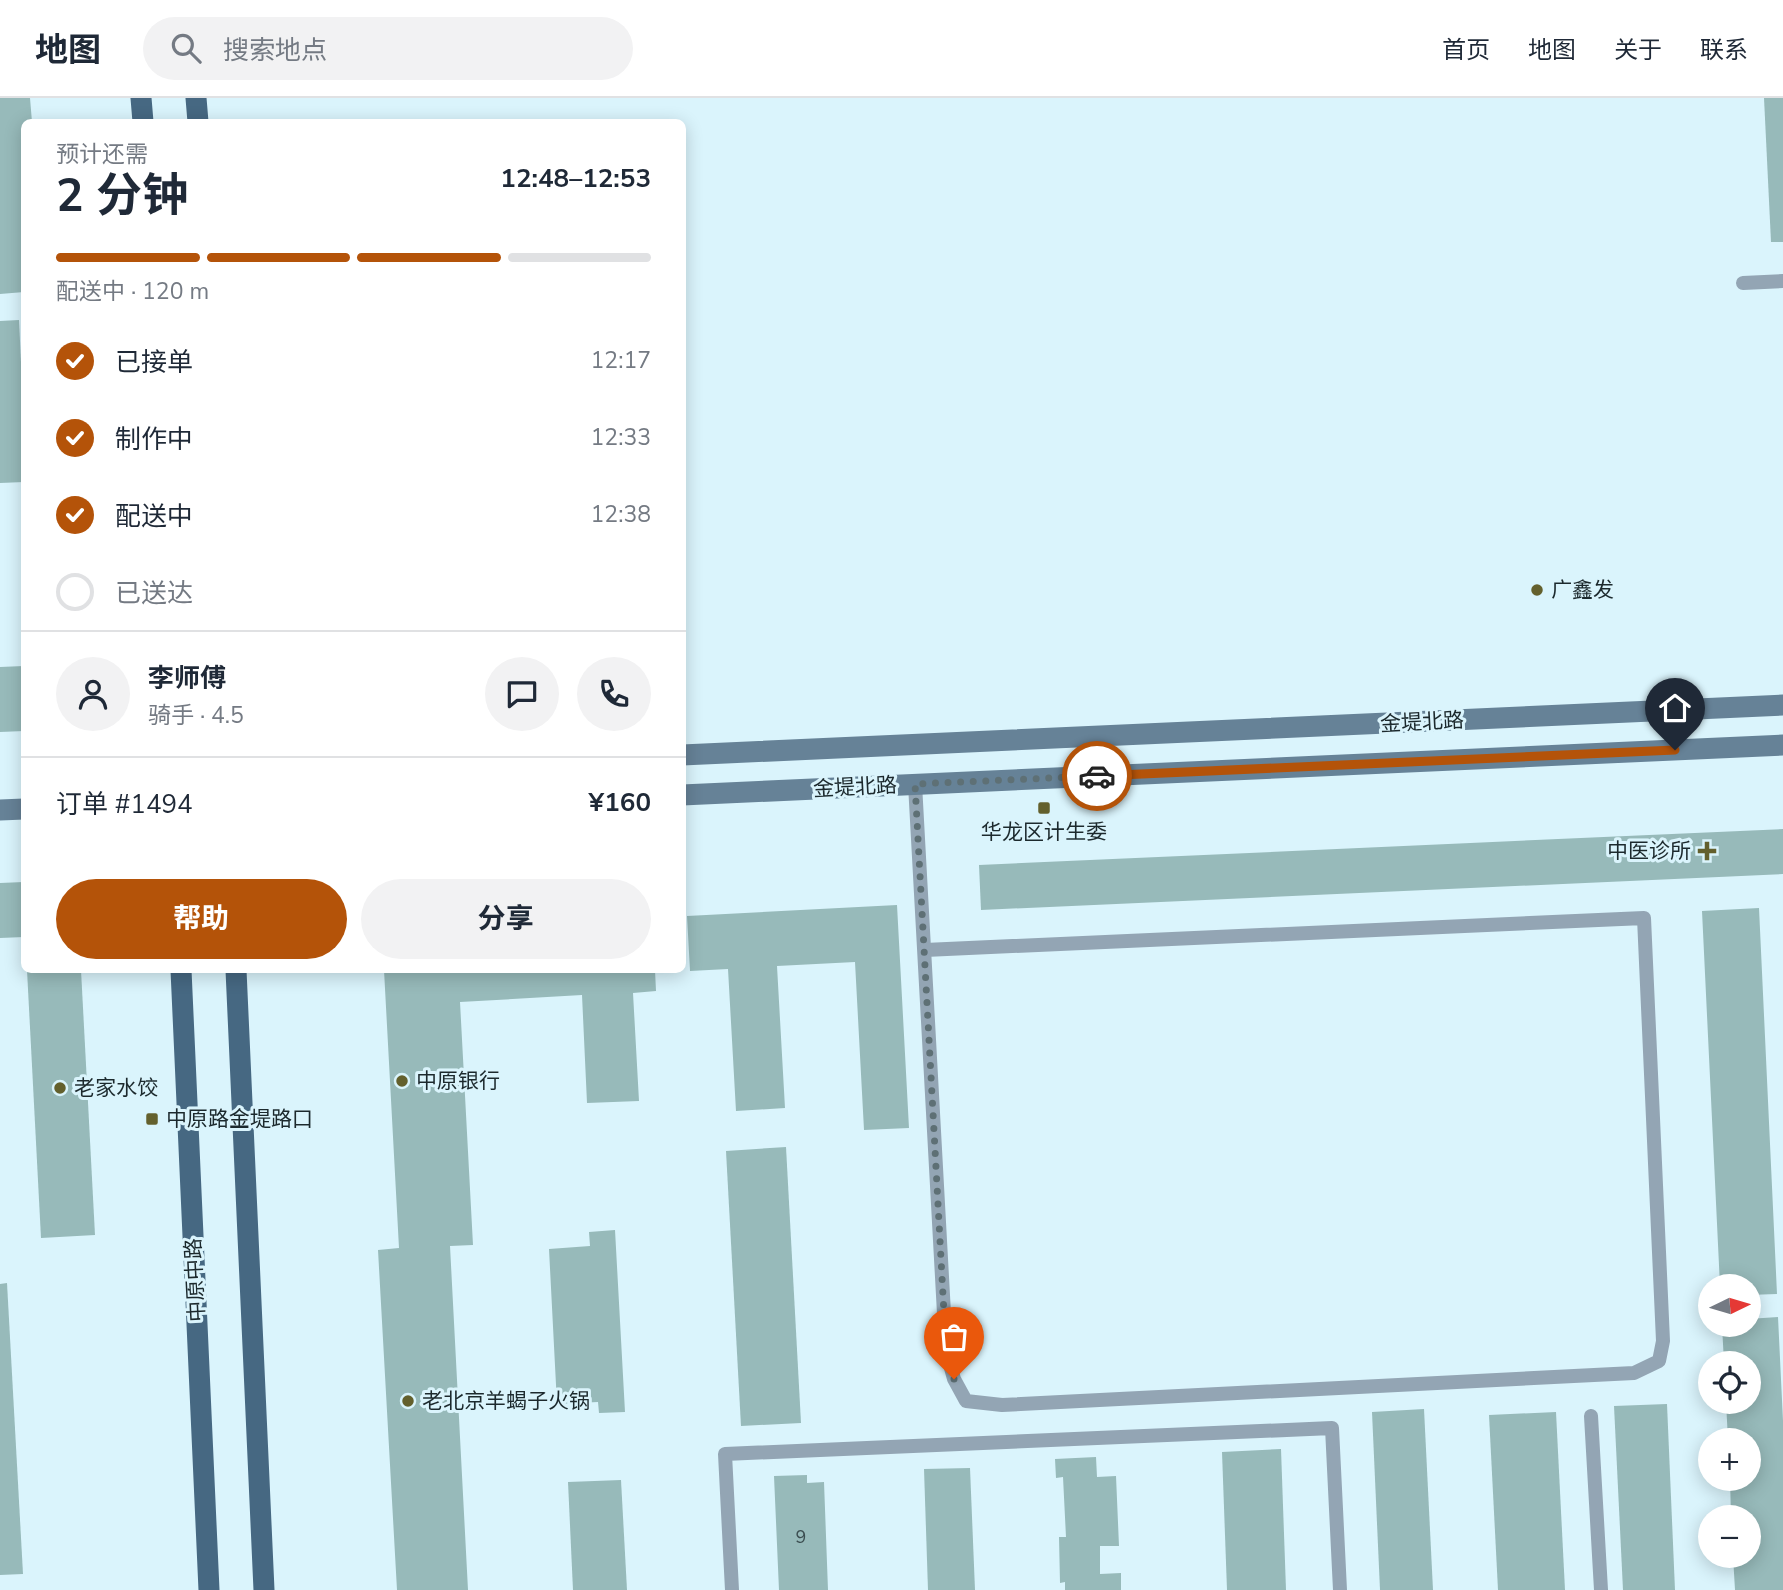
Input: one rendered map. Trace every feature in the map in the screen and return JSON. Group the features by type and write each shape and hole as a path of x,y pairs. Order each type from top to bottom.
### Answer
{"main road":[{"path":"141,98 143,119"},
{"path":"196,98 198,119"},
{"name":"中原中路","path":"181,973 209,1590"},
{"path":"236,973 264,1590"}],"street":[{"name":"金堤北路","path":"686,755 1783,705"},
{"name":"金堤北路","path":"686,794 1783,745"},
{"path":"0,810 21,809"}],"lane":[{"path":"1743,283 1783,281"},
{"path":"915,784 946,1350 954,1379 966,1401 1002,1405 1634,1373 1658,1361 1663,1341 1644,918 925,950"},
{"path":"1591,1416 1601,1590"},
{"path":"732,1590 725,1454 1332,1428 1340,1590"}],"building":[{"path":"0,98 30,98 32,119 21,119 21,292 0,294"},
{"path":"1764,98 1783,98 1783,242 1771,242"},
{"path":"19,320 21,482 0,483 0,321"},
{"path":"21,666 21,731 0,732 0,667"},
{"path":"1783,829 1783,874 981,910 979,865"},
{"path":"21,882 21,937 0,938 0,883"},
{"path":"897,905 909,1128 864,1130 855,962 777,966 785,1108 736,1111 728,969 690,971 687,916"},
{"path":"1759,908 1777,1294 1761,1295 1761,1274 1719,1274 1702,911"},
{"path":"27,973 81,973 95,1235 41,1238"},
{"path":"384,973 655,973 656,991 633,993 639,1101 587,1103 582,995 460,1002 473,1245 450,1246 468,1590 397,1590 378,1250 399,1248"},
{"path":"786,1147 801,1423 741,1426 726,1151"},
{"path":"615,1230 625,1412 599,1413 598,1402 557,1404 549,1249 590,1246 589,1232"},
{"path":"7,1283 23,1574 0,1575 0,1284"},
{"path":"1778,1317 1783,1421 1783,1590 1735,1590 1734,1568 1761,1568 1761,1505 1731,1505 1730,1491 1761,1491 1761,1428 1727,1428 1727,1414 1761,1414 1761,1351 1723,1351 1723,1337 1761,1337 1761,1318"},
{"path":"1667,1404 1675,1590 1623,1590 1614,1406"},
{"path":"1424,1409 1433,1590 1380,1590 1372,1412"},
{"path":"1556,1412 1565,1590 1498,1590 1489,1415"},
{"path":"1281,1449 1286,1590 1227,1590 1222,1452"},
{"path":"1096,1457 1097,1477 1116,1476 1119,1546 1100,1546 1100,1574 1121,1573 1121,1590 1065,1590 1065,1582 1060,1583 1059,1537 1066,1537 1063,1477 1056,1478 1055,1459"},
{"path":"970,1468 975,1590 928,1590 924,1469"},
{"path":"807,1475 807,1483 824,1482 828,1590 779,1590 774,1476"},
{"path":"621,1480 627,1590 573,1590 568,1482"}],"way so far":[{"path":"954,1379 946,1350 915,784 1097,776"}],"place":[{"name":"广鑫发","path":"1537,590"},
{"name":"华龙区计生委","path":"1044,808"},
{"name":"中医诊所","path":"1707,851"},
{"name":"中原银行","path":"402,1081"},
{"name":"老家水饺","path":"60,1088"},
{"name":"中原路金堤路口","path":"152,1119"},
{"name":"老北京羊蝎子火锅","path":"408,1401"}],"route":[{"path":"1097,776 1675,750"}]}
